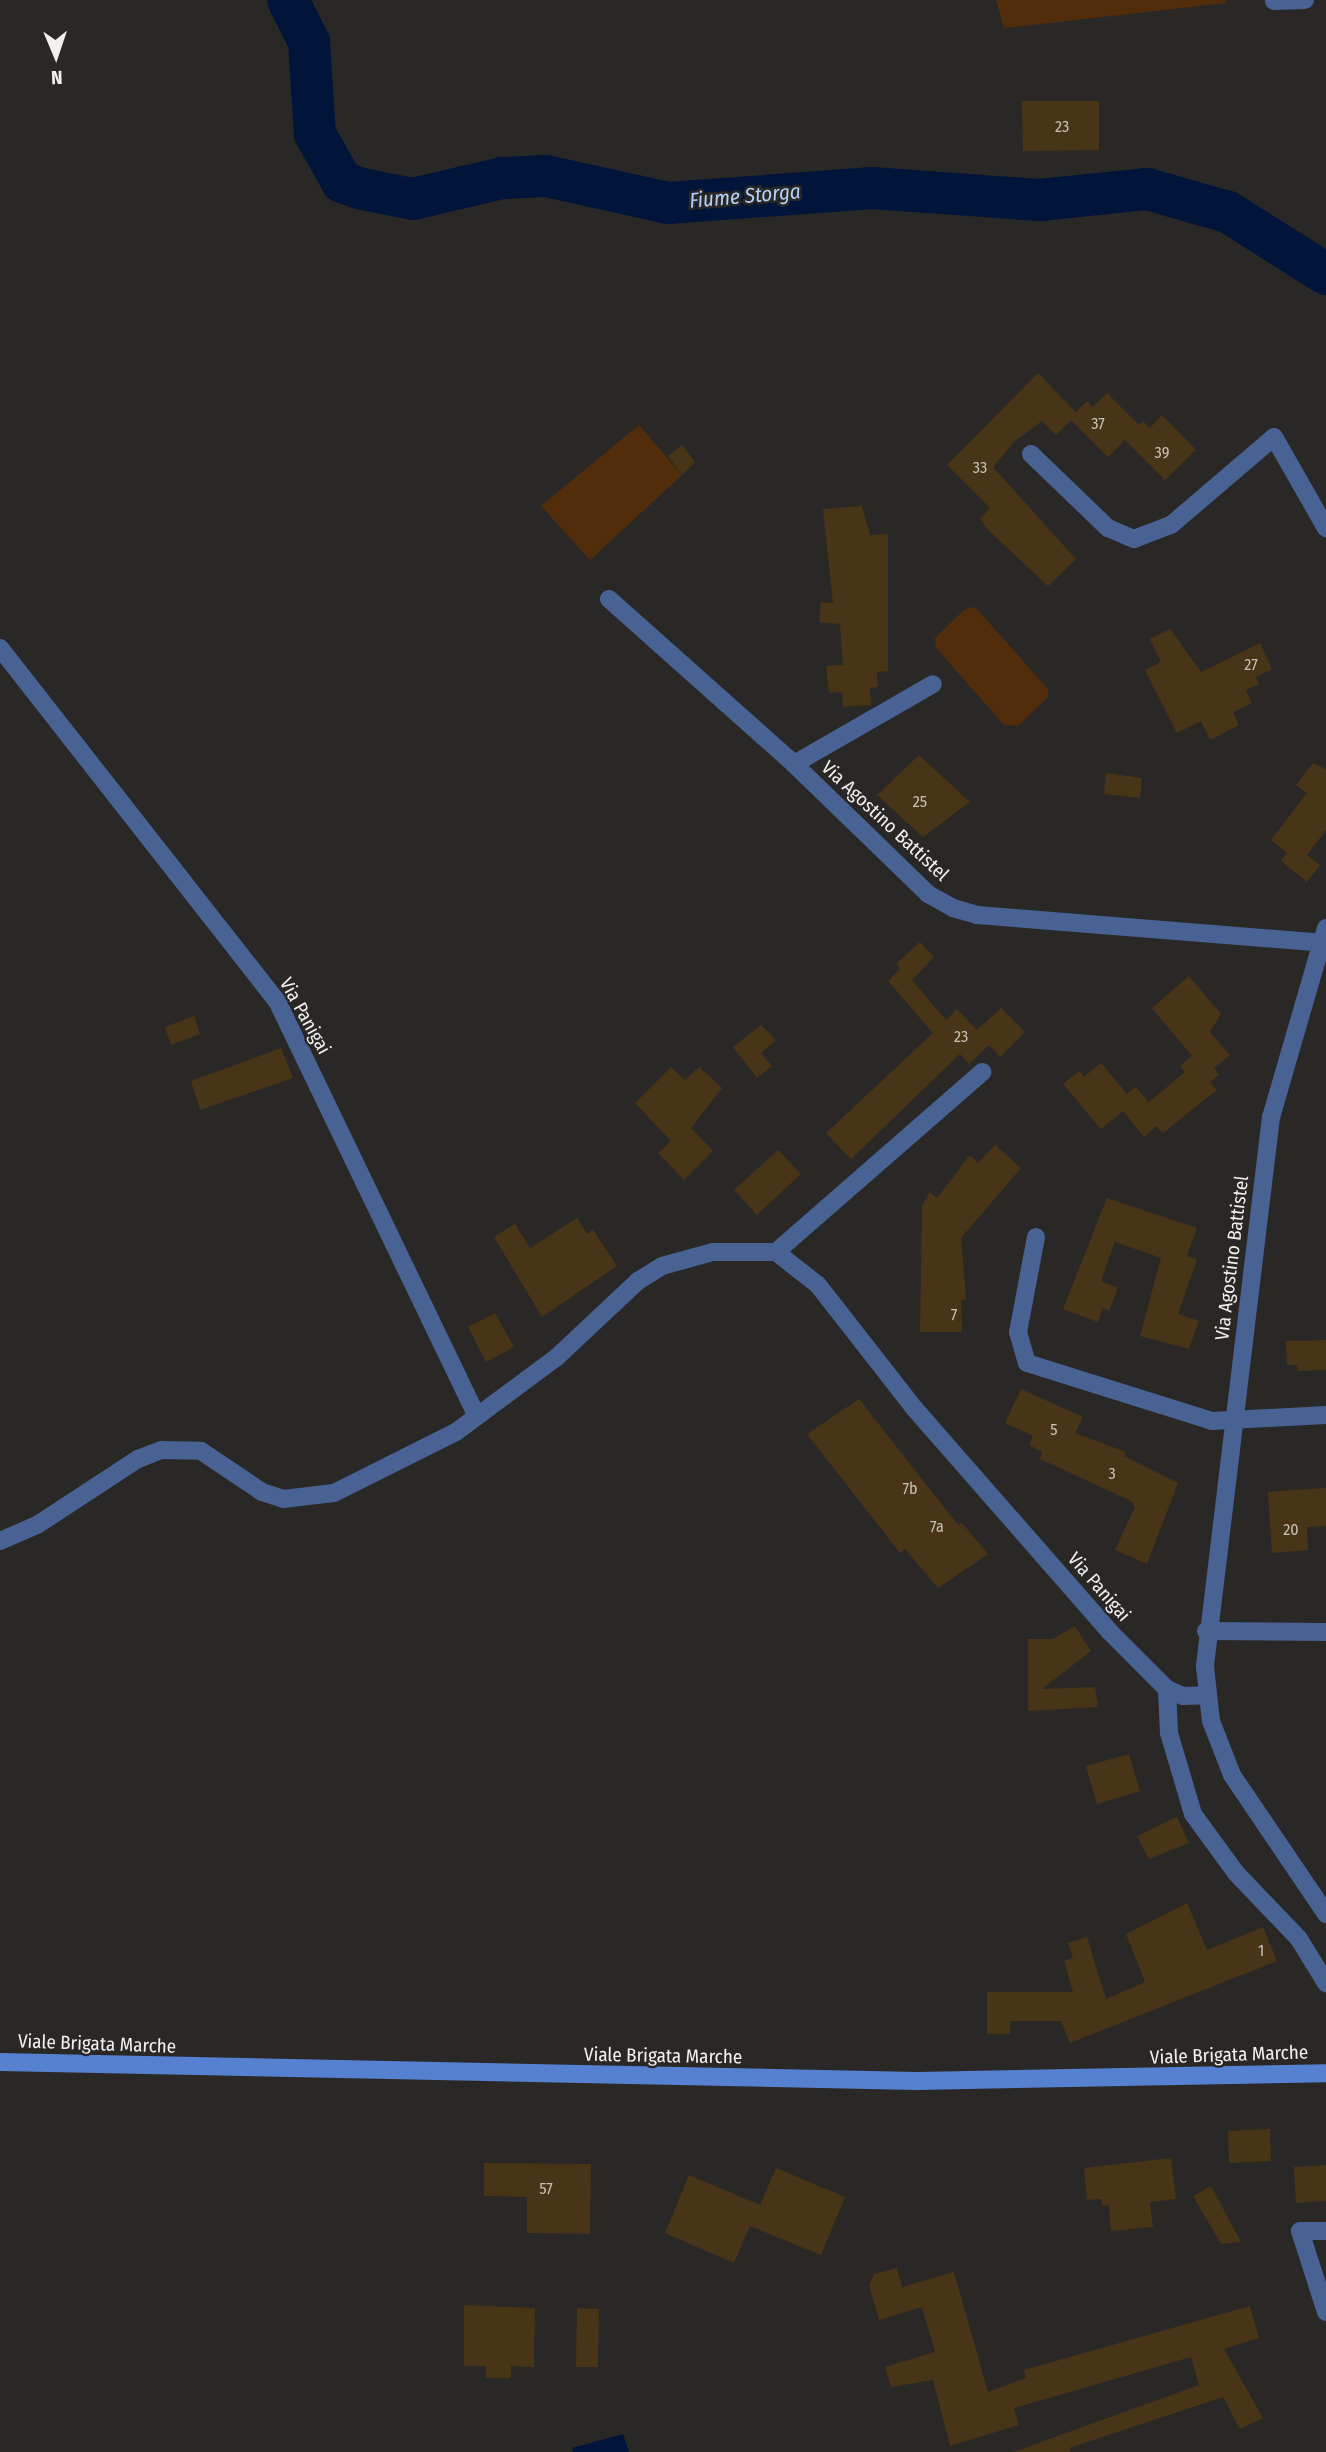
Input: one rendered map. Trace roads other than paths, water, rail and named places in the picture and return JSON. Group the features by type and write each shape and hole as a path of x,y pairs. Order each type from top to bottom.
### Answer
{"street":[{"path":"1274,1 1305,0"},
{"path":"1031,454 1108,528 1134,539 1171,525 1274,437 1326,528"},
{"name":"Via Agostino Battistel","path":"610,599 794,764 928,894 953,908 977,915 1324,937 1271,1117 1206,1631 1207,1695 1220,1749 1242,1795 1326,1914"},
{"name":"Via Panigai","path":"0,648 277,1001 477,1416"},
{"path":"794,764 933,684"},
{"path":"0,1541 37,1525 138,1458 162,1450 201,1451 262,1492 308,1499 400,1464 477,1416 557,1357 638,1281 662,1266 713,1252 776,1252 982,1072"},
{"path":"1036,1237 1018,1332 1027,1363 1212,1421 1326,1415"},
{"name":"Via Panigai","path":"776,1252 818,1285 914,1408 1110,1632 1167,1689"},
{"path":"1206,1631 1326,1632"},
{"path":"1207,1695 1183,1696 1167,1689 1169,1733 1193,1814 1236,1873 1299,1939 1326,1983"},
{"name":"Viale Brigata Marche","path":"0,2062 930,2081 1326,2073"},
{"path":"1326,2231 1300,2231 1326,2312"}],"water":[{"path":"623,2434 629,2452 573,2452 572,2448"}],"waterway":[{"name":"Fiume Storga","path":"288,0 309,42 315,134 342,182 362,189 413,199 502,178 546,176 668,203 872,188 1040,200 1147,189 1228,212 1326,274"}]}
